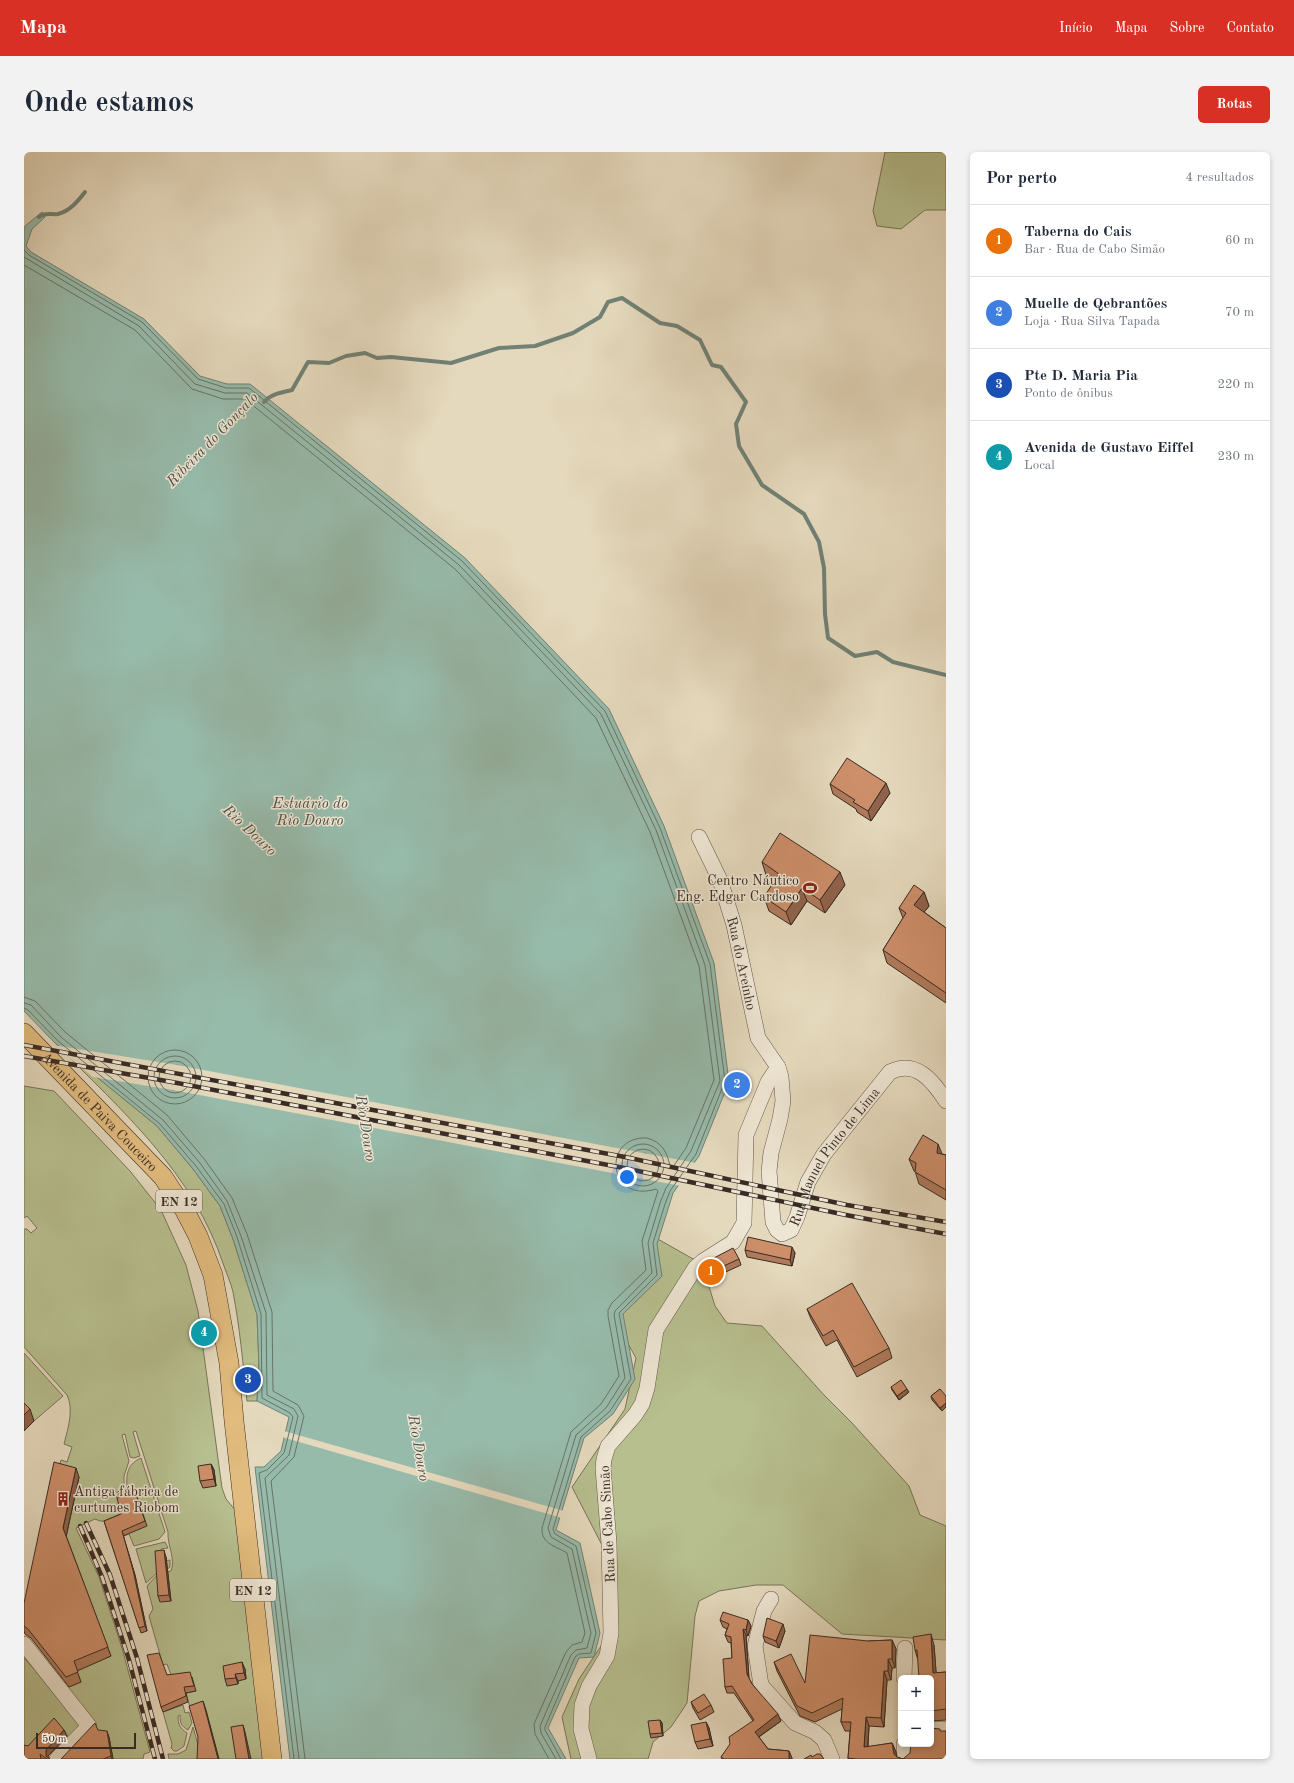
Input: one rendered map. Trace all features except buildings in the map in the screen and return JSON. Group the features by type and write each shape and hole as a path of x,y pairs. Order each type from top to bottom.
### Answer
{"main road":[{"name":"Avenida de Paiva Couceiro","path":"24,1033 163,1177 184,1208 198,1236 213,1275 229,1363 272,1759"}],"street":[{"name":"Rua do Areínho","path":"698,837 720,880 734,925 758,1038 778,1066"},
{"name":"Rua Manuel Pinto de Lima","path":"778,1066 783,1088 783,1101 771,1154 769,1171 773,1222 777,1230 782,1234 791,1230 797,1217 808,1182 824,1154 890,1072 900,1067 910,1068 920,1073 928,1078 946,1101"},
{"name":"Rua de Cabo Simão","path":"589,1759 580,1729 582,1705 589,1686 607,1656 611,1639 609,1542 603,1468 604,1459 608,1446 637,1412 644,1399 654,1338 658,1326 696,1268 703,1261 733,1242 744,1223 746,1135 768,1082 778,1066"},
{"path":"771,1600 764,1611 755,1646 761,1685 795,1723 815,1732 824,1740 832,1759"},
{"path":"24,1644 89,1726 57,1759"},
{"path":"904,1675 905,1648"},
{"path":"934,1729 946,1729"},
{"path":"904,1747 905,1759"}],"shaded area":[{"path":"885,152 946,152 946,210 925,210 901,229 877,226 873,211"},
{"path":"55,1043 157,1126 193,1169 220,1206 233,1239 257,1314 259,1367 257,1401 247,1401 239,1333 231,1285 211,1232 194,1201 175,1172 153,1145 106,1094"},
{"path":"24,1086 54,1091 130,1171 161,1210 186,1265 198,1311 222,1488 226,1499 237,1512 266,1759 219,1759 206,1711 191,1711 186,1693 196,1691 173,1680 167,1664 163,1665 149,1616 153,1609 147,1586 158,1574 171,1571 172,1557 168,1532 136,1431 133,1432 140,1456 134,1458 130,1457 125,1434 122,1435 129,1461 124,1476 122,1489 115,1494 119,1502 118,1494 127,1487 127,1477 131,1466 141,1458 165,1532 159,1539 134,1546 129,1534 124,1536 122,1531 123,1519 106,1526 104,1521 95,1519 76,1528 99,1577 122,1648 150,1752 144,1754 143,1759 112,1759 109,1738 99,1734 97,1729 66,1688 81,1682 77,1671 111,1656 66,1535 57,1472 61,1460 67,1462 72,1447 64,1444 70,1419 69,1401 67,1395 24,1347 24,1229 27,1229 31,1233 37,1228 27,1216 24,1218"},
{"path":"656,1238 702,1264 715,1306 727,1323 762,1326 909,1486 920,1515 946,1526 946,1640 842,1634 783,1585 756,1585 719,1591 699,1601 695,1616 687,1703 671,1727 653,1742 648,1759 571,1759 562,1717 579,1679 605,1640 603,1547 572,1487 625,1409 636,1358 622,1333 606,1312"},
{"path":"24,1353 63,1396 34,1421 24,1410"},
{"path":"165,1542 168,1548 161,1549 164,1561 170,1560 170,1567 165,1571 158,1572 146,1583 136,1549"},
{"path":"24,1658 68,1706 82,1726 69,1739 56,1723 26,1759 24,1759"},
{"path":"183,1705 185,1713 189,1712 192,1723 188,1730 181,1724 180,1715 178,1716 180,1726 187,1733 184,1746 177,1751 174,1751 171,1748 172,1744 163,1712"},
{"path":"193,1727 198,1745 198,1759 169,1759 168,1754 178,1754 186,1750"}],"water":[{"name":"Estuário do Rio Douro","path":"42,212 45,217 32,229 26,246 31,252 144,319 200,376 227,384 250,384 465,558 609,709 664,826 714,963 729,1082 699,1156 673,1193 657,1244 662,1276 623,1314 635,1379 613,1414 584,1438 556,1530 580,1543 600,1633 594,1657 579,1658 548,1728 566,1759 290,1759 255,1467 264,1467 281,1451 289,1417 257,1401 259,1367 257,1315 233,1239 220,1206 193,1169 157,1126 55,1043 24,1011 25,226","holes":["177,1065 185,1070 187,1080 182,1088 173,1090 165,1085 163,1075 168,1067","645,1153 653,1158 655,1167 650,1176 640,1177 632,1172 630,1163 636,1155"]}],"pier":[{"path":"53,1045 177,1065 696,1163 681,1186 173,1090 93,1077","holes":["177,1067 183,1072 185,1079 181,1086 173,1088 166,1083 165,1076 169,1069","645,1155 651,1159 653,1167 648,1174 641,1175 634,1171 633,1163 637,1157"]},
{"path":"284,1431 564,1511 562,1518 282,1437"}],"waterway":[{"path":"39,217 41,215 58,214 66,211 77,202 85,192"},
{"name":"Ribeira do Gonçalo","path":"264,402 273,395 292,390 308,362 329,363 346,356 365,353 377,358 391,357 451,363 499,348 535,346 573,333 600,317 608,302 622,298 660,323 677,326 700,340 712,365 721,367 746,402 736,424 739,446 762,485 804,514 819,542 824,568 825,614 828,638 855,656 877,652 893,662 946,675"}],"railway":[{"path":"24,1045 625,1157 847,1205 946,1222"},
{"path":"24,1056 172,1082 624,1168 846,1215 946,1234"},
{"path":"86,1523 110,1575 137,1658 163,1759"},
{"path":"80,1526 102,1577 129,1660 155,1759"}],"place":[{"name":"Centro Náutico Eng. Edgar Cardoso","path":"810,888"},
{"name":"Muelle de Qebrantões","path":"737,1085"},
{"name":"Taberna do Cais","path":"711,1272"},
{"name":"Avenida de Gustavo Eiffel","path":"204,1333"},
{"name":"Pte D. Maria Pia","path":"248,1380"},
{"name":"Antiga fábrica de curtumes Riobom","path":"63,1499"}],"water label":[{"name":"Rio Douro","path":"250,830"},
{"name":"Rio Douro","path":"366,1128"},
{"name":"Rio Douro","path":"419,1448"}]}
